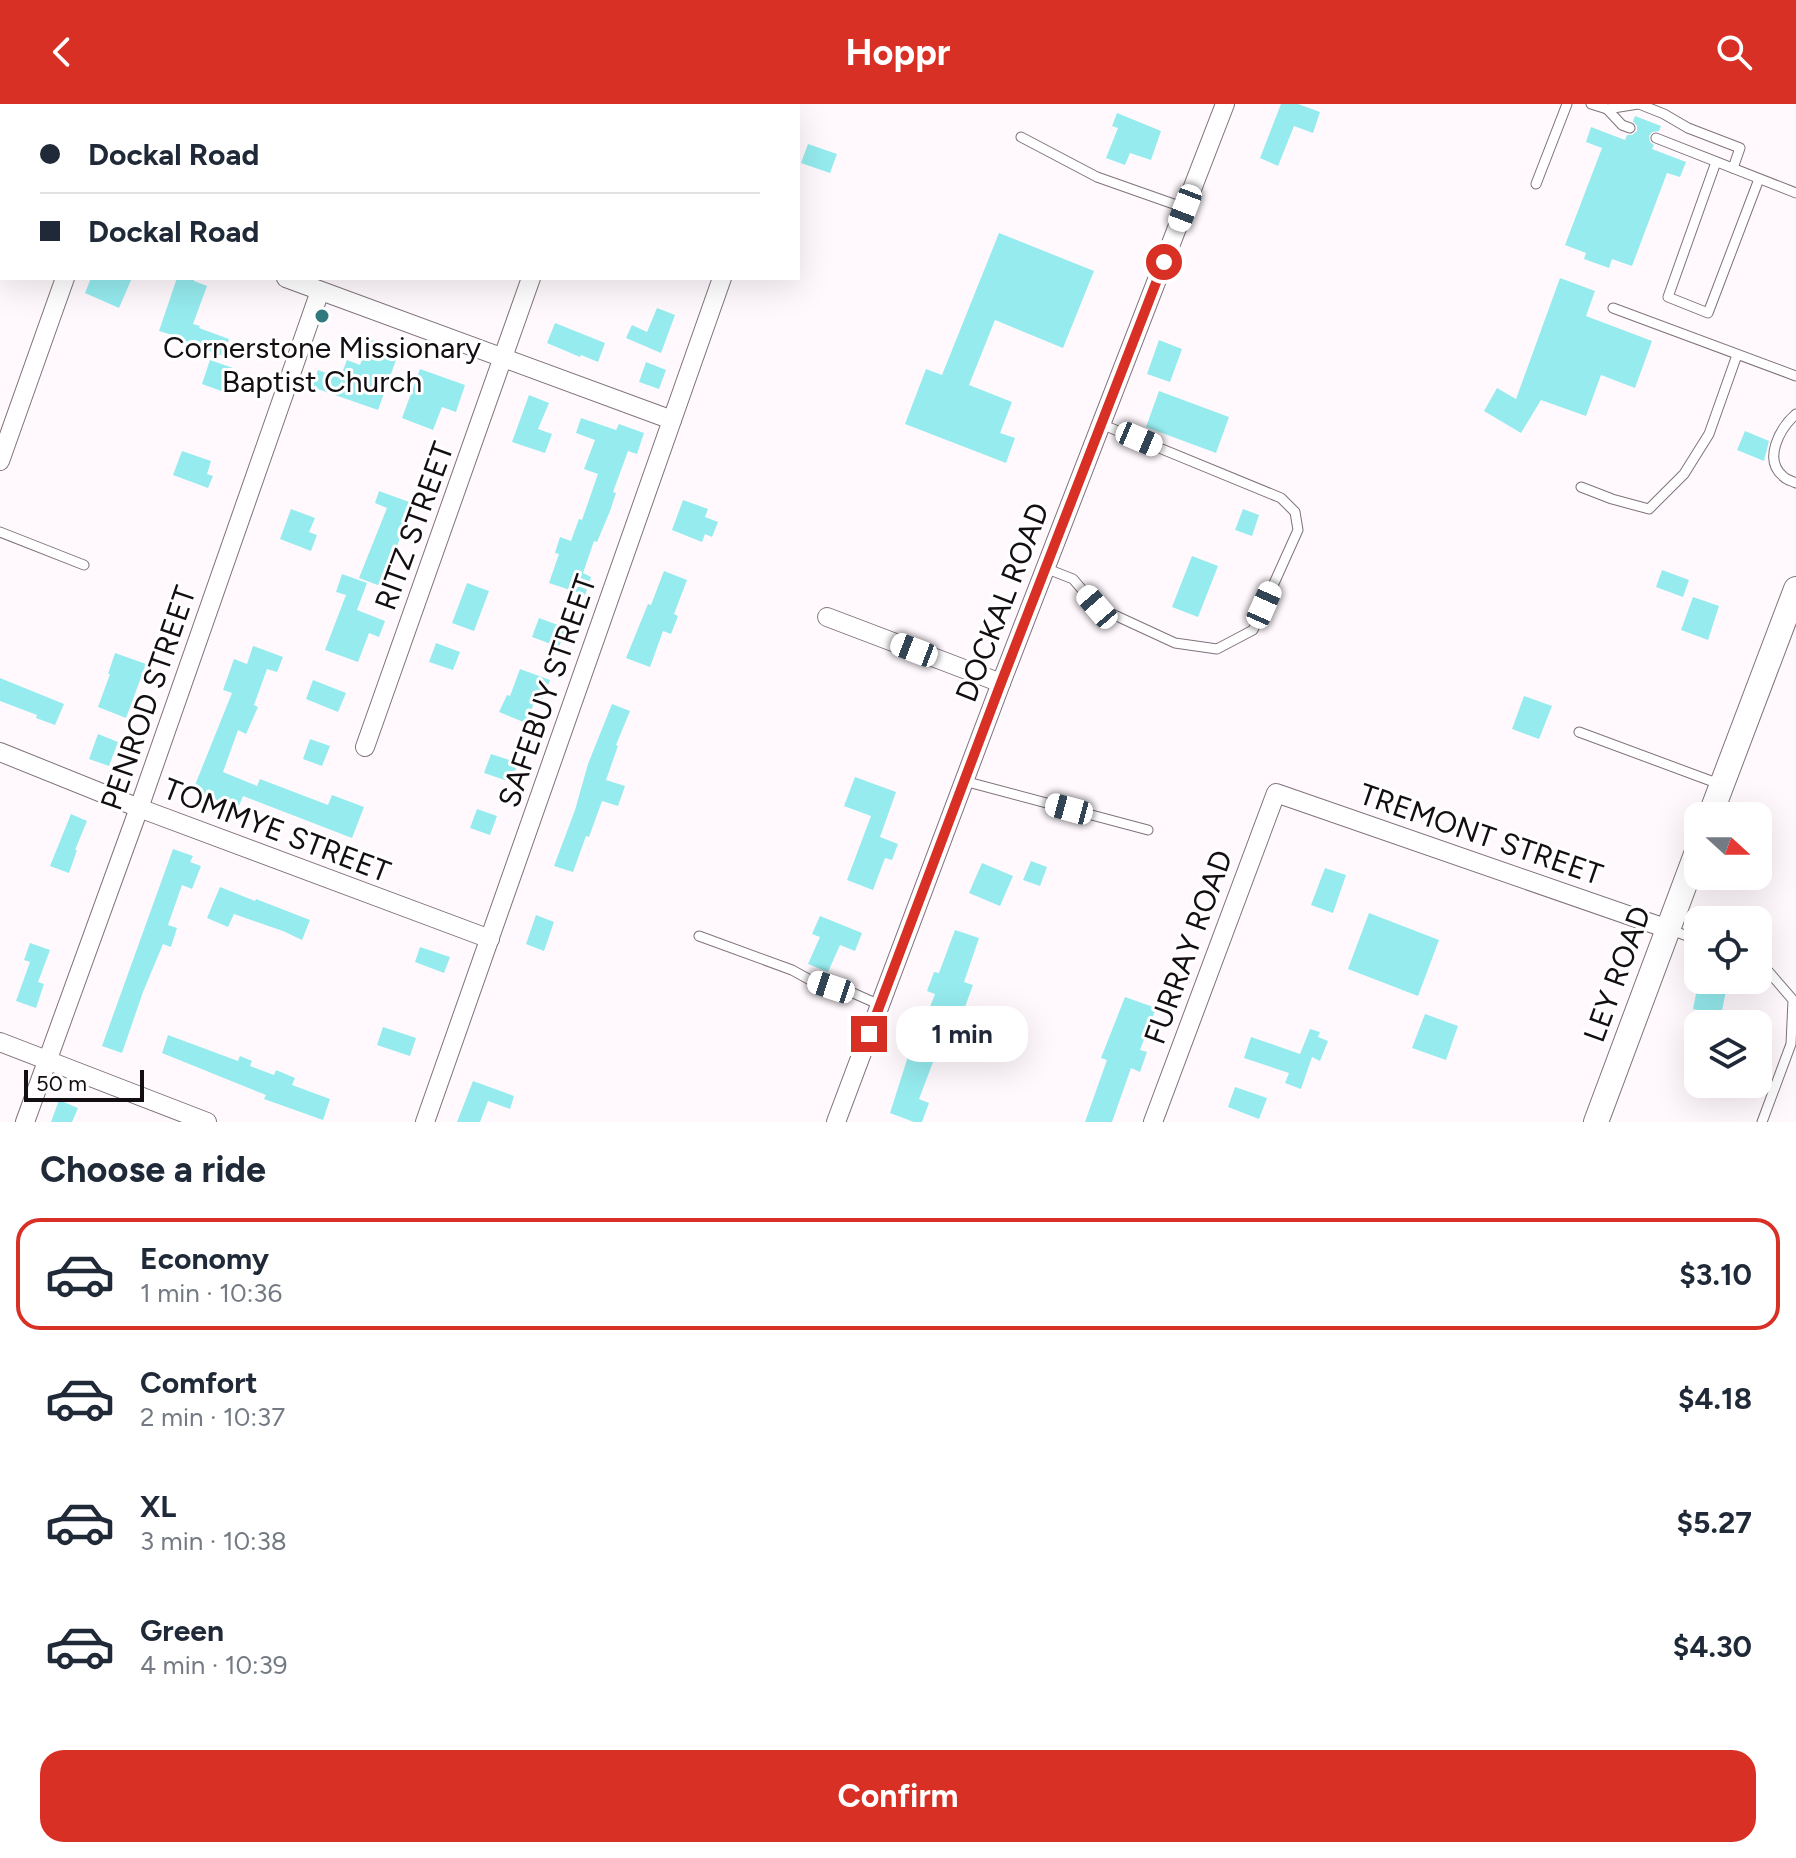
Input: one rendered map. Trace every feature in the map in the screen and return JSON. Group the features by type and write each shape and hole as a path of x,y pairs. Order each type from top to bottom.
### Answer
{"main road":[{"path":"1715,802 1794,599"},
{"name":"LEY ROAD","path":"1596,1122 1684,886"}],"street":[{"name":"DOCKAL ROAD","path":"836,1122 1001,683 1225,104"},
{"path":"0,461 64,280"},
{"path":"296,280 672,420"},
{"name":"RITZ STREET","path":"365,747 530,280"},
{"name":"SAFEBUY STREET","path":"425,1122 721,280"},
{"name":"PENROD STREET","path":"25,1122 320,291"},
{"path":"827,617 1001,683"},
{"name":"TOMMYE STREET","path":"0,752 139,808 490,939"},
{"name":"TREMONT STREET","path":"1276,793 1668,929"},
{"name":"FURRAY ROAD","path":"1153,1122 1276,793"},
{"path":"0,1042 207,1122"}],"lane":[{"path":"1536,184 1567,104"},
{"path":"1593,104 1607,109 1622,125 1630,128"},
{"path":"1607,109 1638,104 1740,148 1733,168"},
{"path":"1681,148 1688,128"},
{"path":"1021,137 1097,177 1185,208"},
{"path":"1656,138 1796,193"},
{"path":"1716,162 1668,297 1708,313 1759,179"},
{"path":"1613,308 1796,376"},
{"path":"1581,487 1649,509 1684,474 1709,434 1737,355"},
{"path":"1796,414 1784,426 1774,452 1775,465 1783,477 1796,483"},
{"path":"1045,568 1073,579 1097,607 1175,643 1217,649 1253,630 1298,530 1295,512 1281,498 1101,424"},
{"path":"0,532 84,565"},
{"path":"1579,732 1722,785"},
{"path":"964,781 1148,830"},
{"path":"1668,929 1684,935"},
{"path":"699,936 880,1005"},
{"path":"1762,1122 1791,1044 1793,1000 1772,976"}],"building":[{"path":"1281,104 1298,104 1320,112 1313,133 1294,126 1278,166 1260,158"},
{"path":"1117,113 1161,131 1151,160 1130,153 1125,165 1106,158 1118,128 1112,126"},
{"path":"1635,116 1661,126 1659,131 1649,136 1654,145 1652,149 1686,162 1680,177 1667,173 1632,266 1612,259 1609,268 1584,259 1586,253 1565,245 1602,148 1586,142 1591,127 1625,140 1627,135 1637,131 1633,121"},
{"path":"808,144 837,154 830,173 801,163"},
{"path":"999,233 1094,271 1063,348 995,320 969,385 1012,402 1000,433 1015,438 1006,463 905,424 926,369 942,375"},
{"path":"1560,278 1595,291 1586,316 1652,341 1635,388 1601,375 1586,416 1541,400 1521,433 1484,411 1497,388 1516,399"},
{"path":"90,280 131,280 119,308 85,293"},
{"path":"176,280 194,280 207,286 193,324 229,339 223,356 159,331"},
{"path":"657,308 675,315 661,353 626,338 632,325 647,332"},
{"path":"555,323 605,343 598,362 547,343"},
{"path":"369,339 400,349 378,410 312,387 318,370 340,378 347,360 360,365"},
{"path":"1159,340 1182,349 1170,382 1147,374"},
{"path":"210,360 233,368 224,392 202,384"},
{"path":"646,362 666,370 659,389 639,382"},
{"path":"420,369 465,385 456,412 442,407 433,430 402,418"},
{"path":"1159,391 1229,417 1216,453 1146,427"},
{"path":"529,395 549,403 538,429 552,434 545,453 512,442"},
{"path":"581,418 616,430 619,424 644,433 637,454 628,451 613,492 616,493 610,511 597,542 594,541 583,573 591,577 585,595 549,583 559,554 555,553 560,537 571,541 598,474 584,469 595,440 576,433"},
{"path":"1745,431 1769,441 1764,461 1737,450"},
{"path":"182,451 211,461 207,474 213,476 208,488 173,475"},
{"path":"379,491 412,503 383,587 359,578 387,508 375,503"},
{"path":"683,500 708,509 705,517 718,522 712,537 705,534 702,542 672,530"},
{"path":"291,509 315,518 309,532 317,535 311,551 280,539"},
{"path":"1243,509 1259,515 1252,536 1235,530"},
{"path":"1192,556 1218,566 1198,617 1172,607"},
{"path":"1662,570 1689,580 1683,597 1656,587"},
{"path":"664,571 687,580 674,614 678,616 671,634 663,631 650,667 626,658"},
{"path":"342,574 367,583 357,610 385,621 379,637 369,633 358,662 325,650 346,595 336,592"},
{"path":"467,583 489,591 474,631 452,623"},
{"path":"1693,597 1719,606 1708,640 1681,630"},
{"path":"539,618 566,628 559,647 532,637"},
{"path":"436,643 460,652 453,670 429,662"},
{"path":"253,646 283,657 277,672 267,669 254,705 258,707 246,734 238,730 223,772 257,786 260,779 328,805 332,795 364,807 352,838 243,796 239,806 193,790 232,693 223,690 234,659 247,664"},
{"path":"115,653 146,664 126,718 98,707"},
{"path":"520,669 550,680 542,700 536,698 526,723 499,712 507,695 510,696"},
{"path":"0,678 64,704 55,725 0,701"},
{"path":"313,680 346,693 338,712 306,699"},
{"path":"1524,696 1552,706 1539,739 1512,729"},
{"path":"612,704 630,711 606,780 625,786 618,806 602,801 573,872 554,866"},
{"path":"98,734 118,742 109,766 89,759"},
{"path":"310,739 330,746 322,766 303,759"},
{"path":"491,754 518,763 511,782 484,773"},
{"path":"855,777 896,792 880,837 898,844 892,860 885,858 873,890 847,880 871,816 844,806"},
{"path":"477,809 497,816 490,835 470,828"},
{"path":"71,814 87,821 69,873 50,866"},
{"path":"173,849 193,856 190,862 201,866 192,889 182,885 168,925 177,928 171,947 163,944 122,1053 102,1046"},
{"path":"1031,861 1047,867 1040,886 1023,880"},
{"path":"982,863 1013,876 1000,906 969,893"},
{"path":"1325,868 1346,875 1333,913 1311,905"},
{"path":"220,887 310,920 302,940 234,914 228,927 207,918"},
{"path":"1369,913 1439,940 1418,996 1348,969"},
{"path":"536,915 554,922 544,951 526,944"},
{"path":"820,916 862,933 855,951 840,945 828,972 808,964 820,937 812,934"},
{"path":"955,930 979,938 964,982 973,985 951,1045 941,1041 919,1099 929,1103 922,1122 914,1122 890,1113 911,1047 914,1048 935,994 927,991 934,972 939,973"},
{"path":"30,943 50,950 38,982 44,984 36,1008 16,1001 30,962 24,960"},
{"path":"420,947 450,957 444,973 415,962"},
{"path":"1696,994 1725,994 1722,1010 1693,1009"},
{"path":"1125,997 1156,1008 1140,1050 1147,1052 1140,1072 1131,1068 1112,1122 1085,1122 1107,1060 1101,1058"},
{"path":"1425,1014 1458,1026 1446,1060 1412,1048"},
{"path":"383,1027 416,1038 410,1056 377,1045"},
{"path":"1310,1029 1320,1032 1318,1037 1328,1041 1320,1061 1312,1057 1301,1089 1285,1083 1289,1073 1244,1058 1251,1037 1300,1054"},
{"path":"168,1035 238,1061 240,1056 252,1061 250,1066 274,1075 276,1070 295,1078 292,1085 330,1099 323,1120 264,1099 266,1095 162,1053"},
{"path":"473,1081 514,1096 510,1109 488,1101 480,1122 457,1122"},
{"path":"1235,1087 1267,1098 1259,1119 1228,1107"},
{"path":"59,1100 78,1108 72,1122 51,1122"}],"place":[{"name":"Cornerstone Missionary Baptist Church","path":"322,316"}],"route":[{"path":"869,1034 1164,262"}]}
